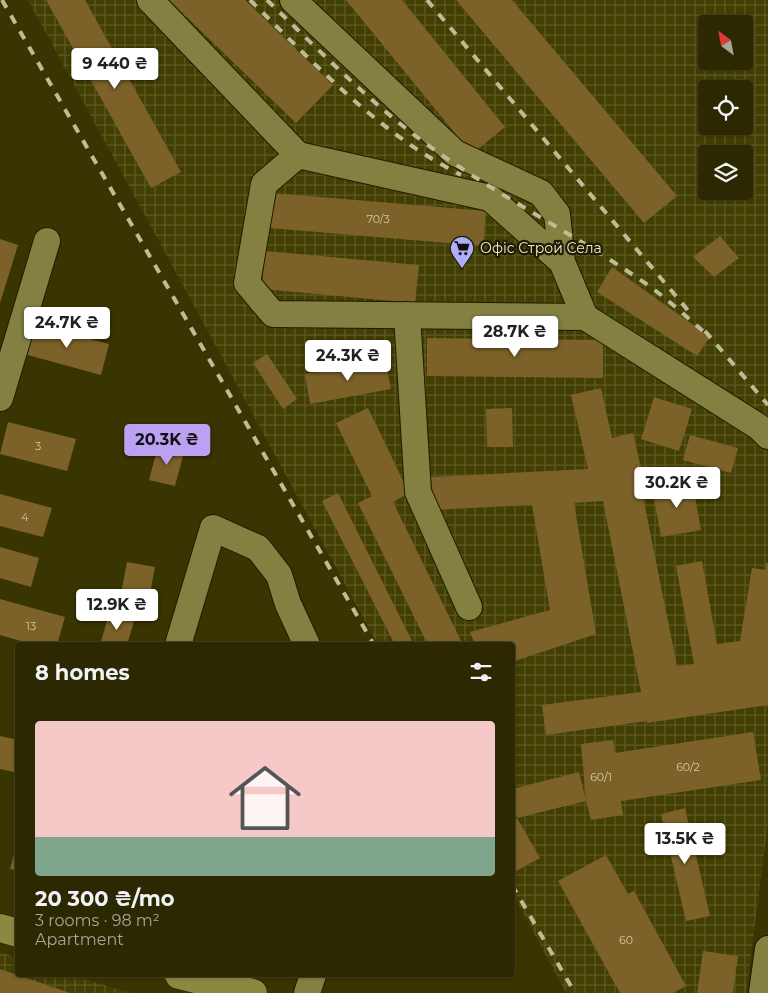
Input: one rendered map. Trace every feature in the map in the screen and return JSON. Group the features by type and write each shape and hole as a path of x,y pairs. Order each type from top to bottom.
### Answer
{"main road":[{"path":"0,928 15,932"},
{"path":"187,977 253,993"}],"street":[{"path":"150,0 298,155 490,198 562,262"},
{"path":"293,0 456,153 541,193 557,214 562,262 584,317"},
{"path":"298,155 264,184 247,283 272,314 584,317 759,427 768,436"},
{"path":"0,398 46,241"},
{"path":"407,315 418,492 469,608"},
{"path":"179,642 213,528 258,548 279,575 288,604 306,642"},
{"path":"762,993 768,949"},
{"path":"307,993 313,977"}],"shaded area":[{"path":"28,0 768,0 768,824 746,993 566,993 515,898 515,642 376,642"},
{"path":"0,952 15,957 15,977 78,977 130,993 0,993"}],"building":[{"path":"46,0 85,0 181,172 151,188"},
{"path":"169,0 245,0 333,85 296,123"},
{"path":"346,0 402,0 505,127 472,154"},
{"path":"456,0 512,0 677,196 644,223"},
{"path":"273,193 486,211 483,246 270,228"},
{"path":"720,236 739,258 714,277 693,257"},
{"path":"0,239 18,245 0,303"},
{"path":"265,251 419,265 415,303 262,289"},
{"path":"612,267 710,337 697,356 597,292"},
{"path":"32,324 109,344 101,375 24,354"},
{"path":"427,338 603,340 603,378 427,376"},
{"path":"267,354 297,399 283,409 253,363"},
{"path":"385,359 391,389 310,404 305,374"},
{"path":"601,388 612,438 633,433 645,486 641,487 677,666 694,664 676,566 702,561 717,644 740,641 752,568 765,570 766,563 768,563 768,705 647,723 647,721 546,735 542,705 641,692 603,501 574,503 596,634 515,661 515,642 474,642 470,632 550,610 532,505 433,510 431,477 588,469 571,395"},
{"path":"654,397 692,409 679,451 641,439"},
{"path":"368,408 409,493 393,502 462,642 427,642 358,503 372,496 336,423"},
{"path":"512,408 513,447 487,447 486,409"},
{"path":"8,422 76,439 67,471 0,454"},
{"path":"690,435 738,448 731,473 683,460"},
{"path":"158,446 184,452 175,486 149,480"},
{"path":"692,480 701,530 661,537 652,488"},
{"path":"338,493 412,642 393,642 322,501"},
{"path":"0,494 52,508 43,537 0,526"},
{"path":"0,547 39,558 31,587 0,578"},
{"path":"127,562 155,567 148,604 120,599"},
{"path":"0,599 65,617 58,642 24,642 0,635"},
{"path":"109,614 134,621 128,642 101,642"},
{"path":"753,732 761,780 621,801 623,815 591,820 586,801 581,744 613,740 615,753"},
{"path":"0,736 15,739 15,772 0,769"},
{"path":"579,772 586,801 517,818 515,788"},
{"path":"685,808 710,916 686,921 661,814"},
{"path":"517,818 540,858 516,871 515,870 515,819"},
{"path":"15,851 15,870 10,869"},
{"path":"606,855 628,894 634,891 686,986 673,993 620,993 558,881"},
{"path":"703,951 738,956 733,993 697,993"},
{"path":"0,969 15,974 15,977 23,977 70,993 0,993"}],"railway":[{"path":"2,0 372,642"},
{"path":"250,0 323,72 375,118 402,139 461,175"},
{"path":"267,0 363,92 425,143 481,181 596,251 652,288 710,337"},
{"path":"427,0 691,314"},
{"path":"705,331 768,405"},
{"path":"515,890 575,993"}],"place":[{"name":"Офіс Строй Села","path":"462,269"}]}
